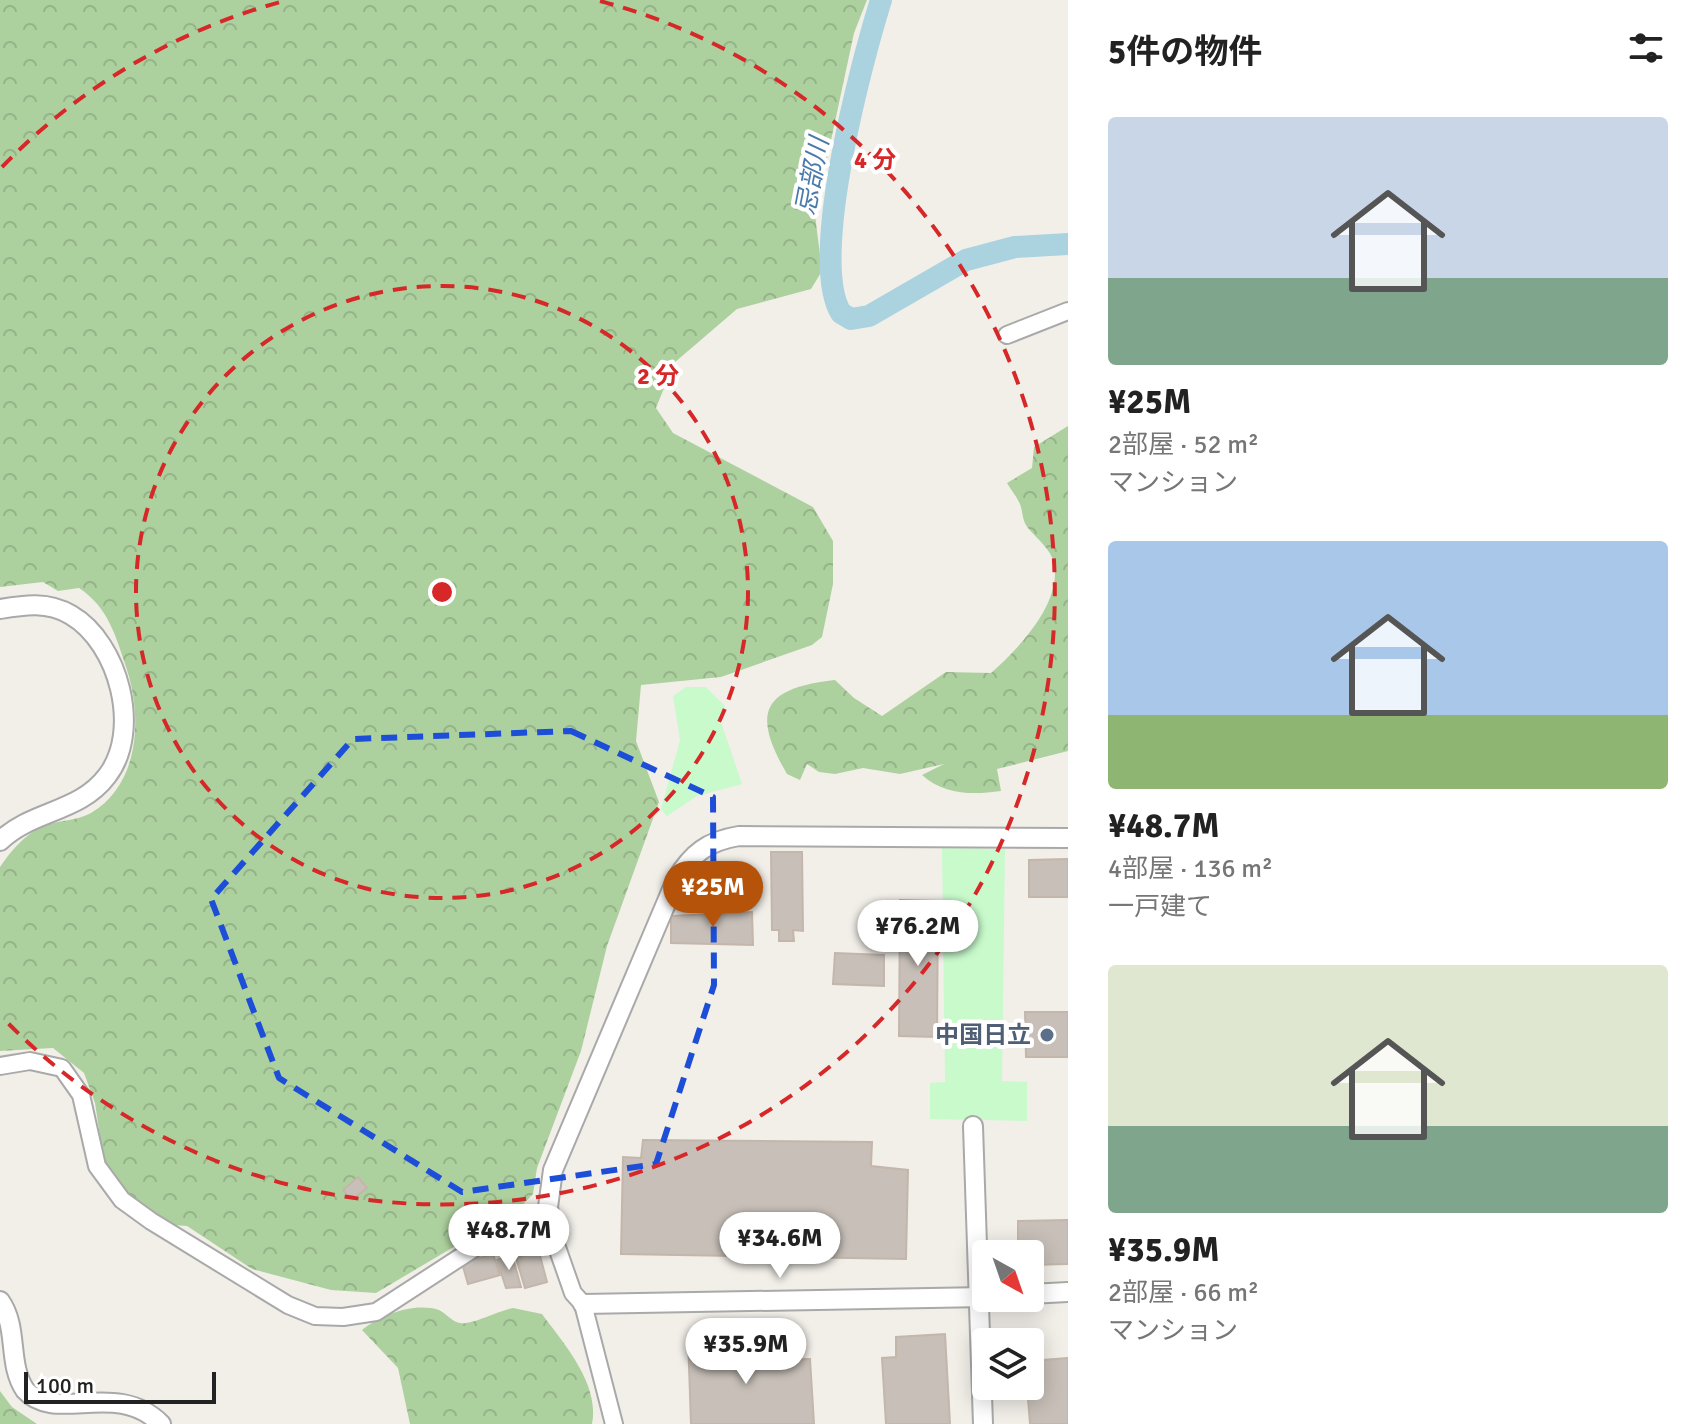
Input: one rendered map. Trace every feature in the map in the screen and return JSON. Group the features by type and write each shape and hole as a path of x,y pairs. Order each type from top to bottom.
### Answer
{"street":[{"path":"1007,335 1068,311"},
{"path":"0,609 26,604 48,606 70,614 88,627 110,659 124,732 117,762 89,795 66,808 32,818 0,841"},
{"path":"614,1424 590,1343 583,1304 566,1277 552,1233 548,1207 553,1170 676,880 700,849 719,839 739,836 1068,838"},
{"path":"0,1066 30,1061 62,1068 81,1095 97,1166 122,1200 288,1305 315,1316 343,1317 376,1312 493,1236 552,1233"},
{"path":"973,1126 979,1240"},
{"path":"1044,1293 1068,1292"},
{"path":"583,1304 972,1297"},
{"path":"0,1301 10,1320 16,1371 31,1398 62,1411 114,1403 140,1410 161,1424"},
{"path":"982,1312 983,1424"}],"highlighted area":[{"path":"571,731 713,797 714,985 656,1164 462,1192 279,1078 211,899 353,739"}],"green space":[{"path":"0,0 867,0 854,33 815,215 822,271 811,289 737,309 674,363 656,408 673,433 813,507 833,541 833,584 822,637 812,645 721,677 641,685 636,741 659,802 607,946 581,1051 537,1168 533,1194 505,1223 489,1226 376,1293 331,1290 252,1269 187,1226 172,1225 126,1193 104,1162 95,1103 84,1073 53,1048 0,1051 0,867 31,833 50,824 86,816 107,800 128,767 133,748 135,708 127,670 110,624 89,596 79,588 58,591 43,582 0,587"},
{"path":"1068,426 1068,751 997,769 1001,791 990,792 949,790 922,775 944,764 900,774 863,768 835,774 819,772 807,764 800,780 787,774 769,734 767,719 770,706 792,689 835,680 854,698 882,716 946,672 991,673 1025,638 1045,609 1051,594 1055,579 1054,563 1047,548 1026,525 1020,504 1007,483 1032,468 1034,447"},
{"path":"686,687 706,687 725,706 719,716 742,784 697,796 667,816 661,809 680,740 673,696"},
{"path":"942,848 1005,849 1002,1081 1027,1082 1027,1121 930,1119 930,1083 945,1082"},
{"path":"513,1308 542,1314 570,1351 591,1394 592,1424 410,1424 398,1368 362,1330 379,1319 409,1309 439,1310 454,1321 465,1323"},
{"path":"0,1391 12,1407 37,1424 0,1424"}],"building":[{"path":"771,852 802,852 803,931 793,930 794,941 779,941 779,930 772,930"},
{"path":"1068,859 1068,897 1029,897 1029,860"},
{"path":"900,900 938,901 937,1037 899,1036"},
{"path":"752,912 753,945 671,943 671,916"},
{"path":"835,953 884,955 884,986 833,984"},
{"name":"中国日立","path":"1025,1012 1068,1012 1068,1057 1026,1057"},
{"path":"643,1140 872,1142 871,1166 908,1170 906,1259 621,1254 623,1157 641,1158"},
{"path":"358,1177 367,1188 352,1200 343,1190"},
{"path":"1068,1220 1068,1264 1044,1265 1044,1240 1018,1240 1018,1221"},
{"path":"539,1252 547,1282 525,1288 516,1258"},
{"path":"493,1254 500,1275 468,1284 462,1263"},
{"path":"512,1255 521,1287 506,1288 497,1260"},
{"path":"945,1334 950,1424 886,1424 882,1358 896,1357 896,1337"},
{"path":"737,1336 741,1360 810,1359 814,1424 691,1424 688,1338"},
{"path":"1068,1358 1068,1424 1030,1424 1028,1400 1044,1400 1044,1360"}],"waterway":[{"name":"忌部川","path":"881,0 851,112 834,207 832,287 841,313 851,319 869,316 966,260 1015,247 1068,244"}],"place":[{"name":"中国日立","path":"1047,1035"}]}
